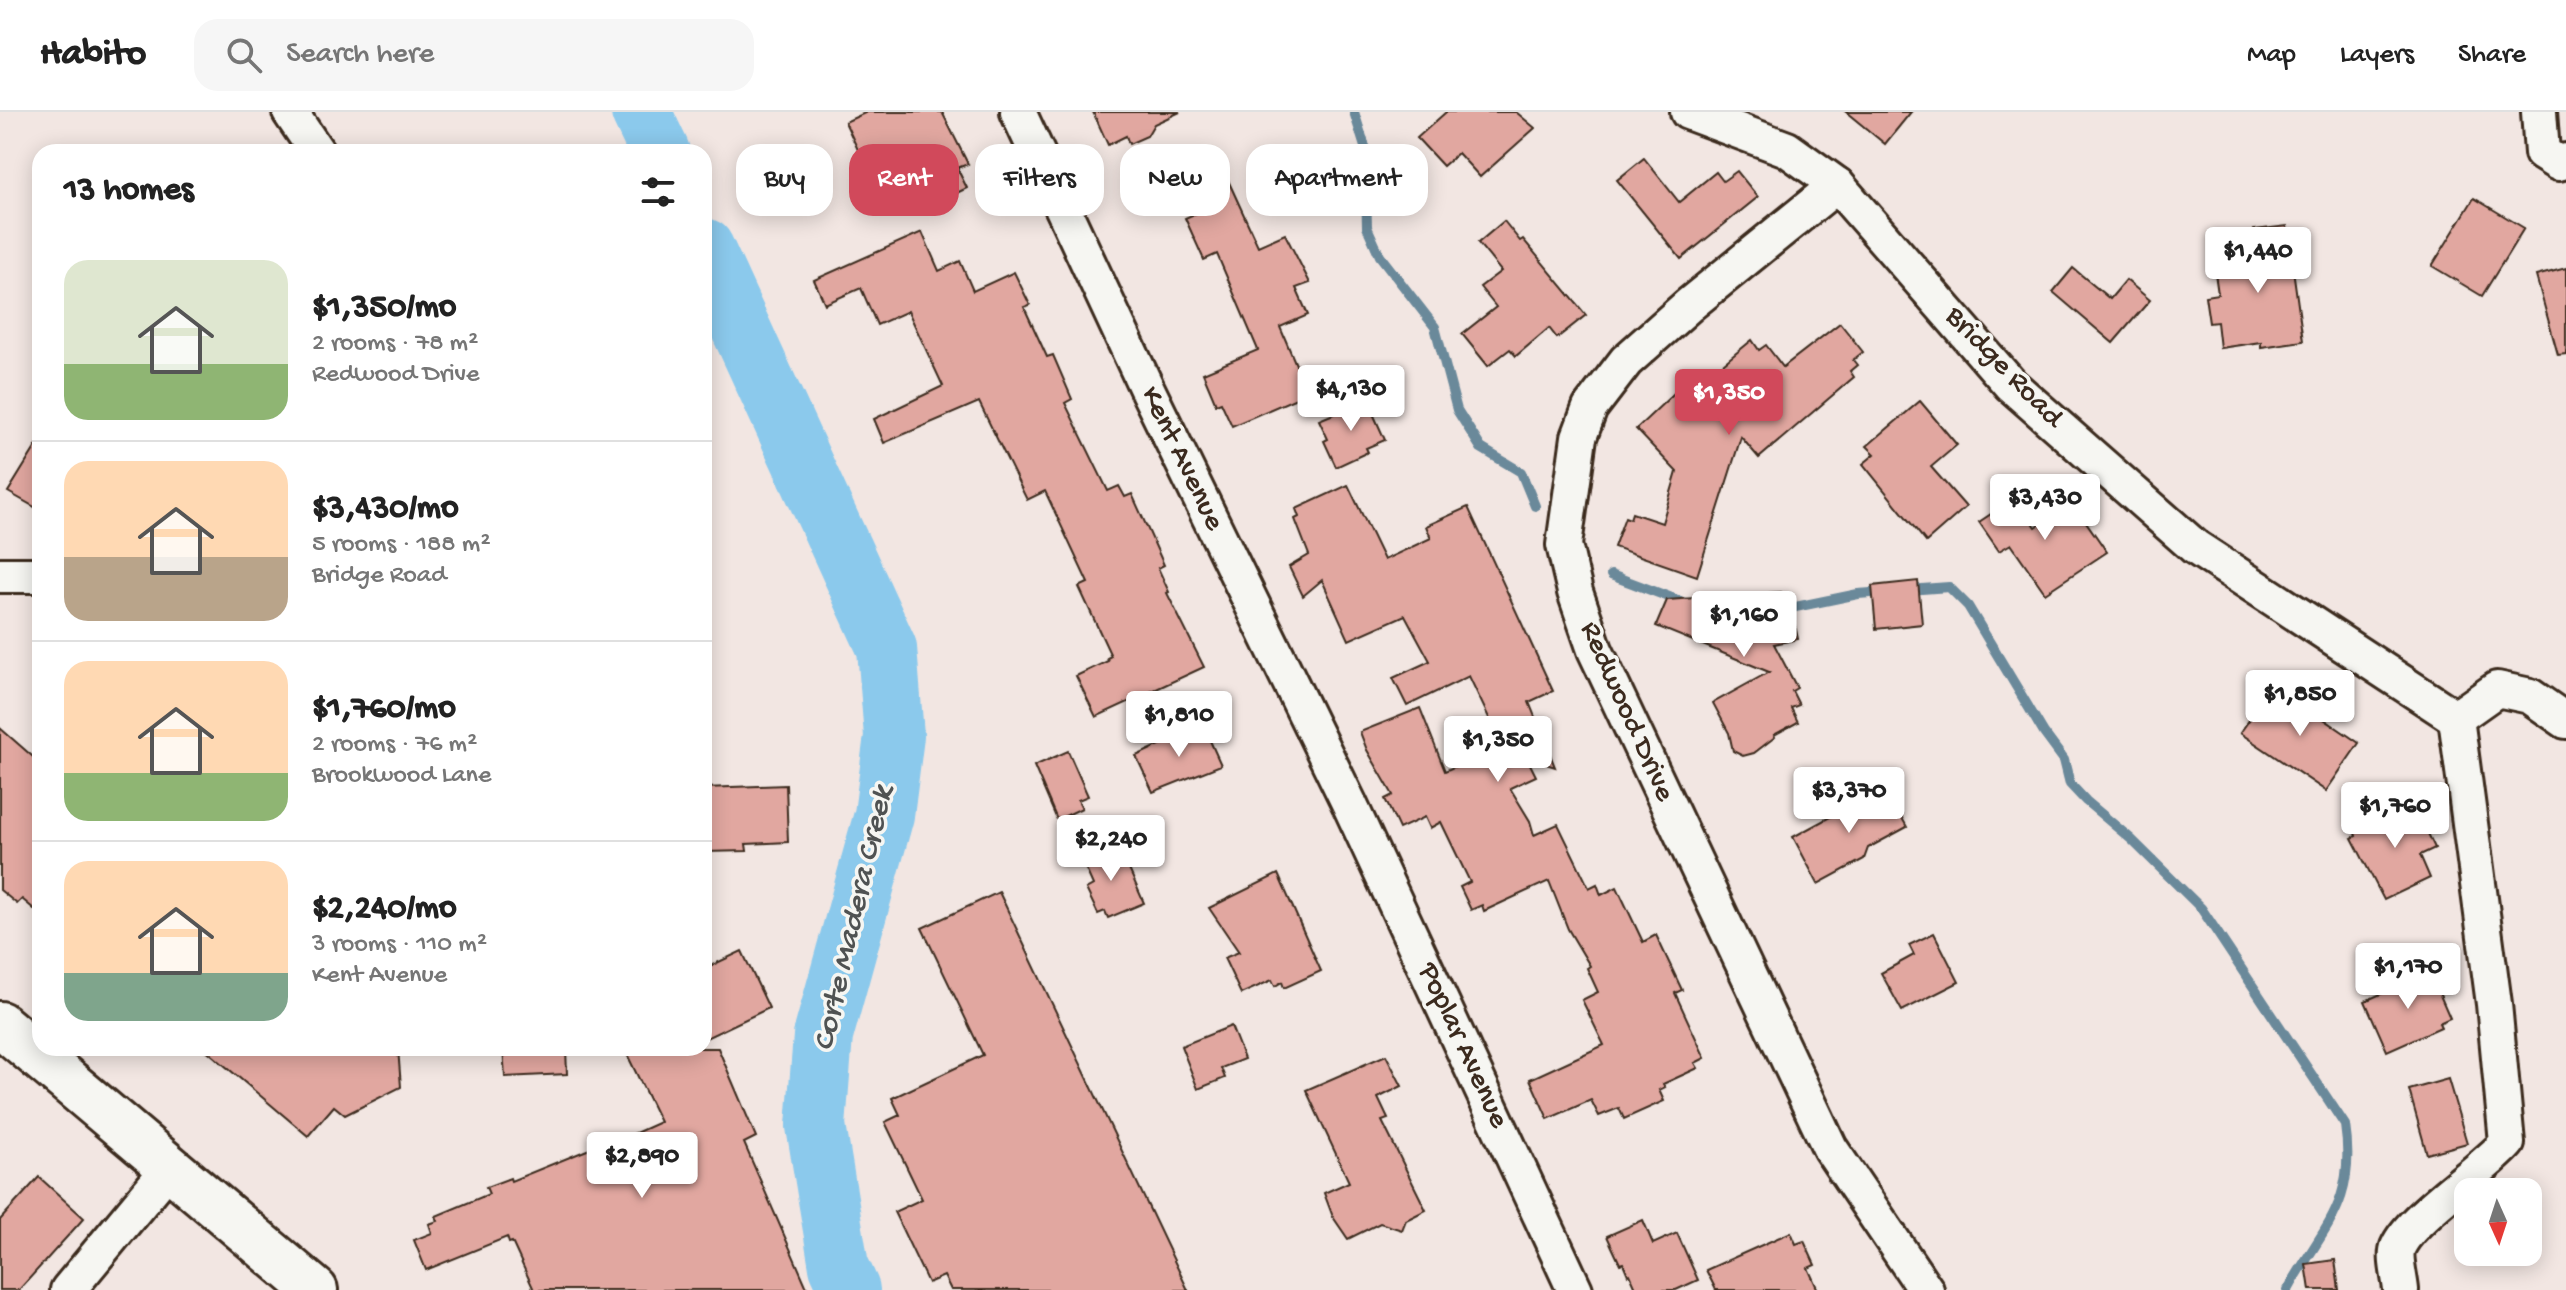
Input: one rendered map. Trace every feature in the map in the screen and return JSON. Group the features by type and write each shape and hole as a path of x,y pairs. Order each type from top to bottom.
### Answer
{"main road":[{"path":"0,1024 32,1051"},
{"path":"38,1056 315,1290"}],"street":[{"path":"290,112 312,144"},
{"name":"Kent Avenue","path":"1018,112 1154,404 1349,803"},
{"name":"Bridge Road","path":"1688,112 1787,149 1837,185 2011,385 2195,547 2456,718"},
{"path":"2539,112 2542,153 2558,163 2566,161"},
{"name":"Redwood Drive","path":"1837,185 1689,305 1626,361 1590,408 1579,437 1564,545 1575,592 1595,650 1830,1148 1926,1290"},
{"path":"0,575 32,575"},
{"path":"2401,1290 2397,1249 2410,1229 2493,1159 2507,1143 2494,1004 2456,718 2497,689 2530,696 2566,721"},
{"name":"Poplar Avenue","path":"1349,803 1575,1290"},
{"path":"68,1290 170,1167"}],"building":[{"path":"867,112 942,112 958,144 855,144 845,122"},
{"path":"1093,112 1180,112 1154,124 1147,136 1129,144 1126,136 1108,145"},
{"path":"1446,112 1516,112 1535,128 1480,177 1458,153 1443,166 1428,150 1428,144 1423,144 1417,138"},
{"path":"1846,112 1911,112 1885,144"},
{"path":"959,146 968,164 959,167"},
{"path":"1644,158 1679,202 1716,172 1723,181 1737,171 1758,197 1681,259 1617,180"},
{"path":"959,172 967,188 959,192"},
{"path":"1230,185 1258,246 1285,234 1310,283 1296,288 1308,315 1280,327 1308,393 1232,426 1221,402 1216,404 1203,373 1258,350 1217,254 1204,260 1185,218 1230,216"},
{"path":"2474,198 2524,228 2482,296 2432,266"},
{"path":"1504,221 1520,241 1523,239 1586,315 1557,338 1549,328 1516,356 1510,349 1488,366 1462,334 1496,307 1480,287 1501,271 1478,243"},
{"path":"2287,226 2303,341 2261,347 2261,342 2220,348 2217,322 2209,323 2205,296 2218,294 2214,266 2239,262 2238,255 2257,252 2254,230"},
{"path":"922,232 939,271 960,261 973,291 1014,272 1030,305 1024,307 1047,357 1053,355 1072,399 1065,403 1108,491 1119,486 1125,497 1132,494 1164,565 1158,568 1167,593 1204,667 1096,717 1076,676 1108,661 1107,658 1111,656 1079,587 1088,583 1045,491 1027,500 979,402 884,443 874,419 943,386 908,311 877,325 861,288 825,304 814,280"},
{"path":"2073,268 2110,299 2126,280 2150,300 2113,343 2053,292"},
{"path":"2566,268 2566,354 2558,355 2536,276"},
{"path":"1840,323 1863,352 1853,360 1857,365 1850,371 1854,377 1759,458 1741,437 1697,576 1614,547 1625,517 1630,519 1632,513 1662,523 1677,472 1636,429 1688,380 1695,387 1752,340 1759,350 1766,345 1783,367"},
{"path":"1367,400 1385,440 1336,467 1324,441 1328,439 1319,420"},
{"path":"1920,401 1957,445 1931,467 1966,507 1926,542 1863,464 1875,454 1867,446"},
{"path":"32,453 32,506 8,492"},
{"path":"1348,485 1384,560 1431,538 1426,526 1468,507 1553,691 1529,702 1555,767 1527,758 1536,776 1510,788 1530,821 1534,835 1558,824 1589,888 1597,884 1601,895 1617,887 1643,942 1656,935 1682,990 1675,993 1705,1058 1695,1063 1698,1068 1663,1084 1665,1087 1659,1090 1664,1101 1624,1119 1619,1108 1599,1116 1591,1100 1548,1119 1530,1079 1604,1045 1582,1000 1598,992 1587,968 1590,966 1568,929 1549,881 1484,911 1482,905 1471,910 1460,887 1470,882 1441,822 1430,828 1425,817 1399,829 1385,799 1393,795 1360,732 1420,708 1445,771 1502,745 1469,676 1407,706 1393,678 1430,661 1405,615 1349,640 1322,580 1303,596 1289,567 1309,555 1295,519 1299,517 1296,509"},
{"path":"2015,498 2036,527 2060,511 2065,517 2077,509 2107,552 2045,593 2011,544 1999,551 1979,522"},
{"path":"1918,581 1922,624 1876,629 1872,586"},
{"path":"1781,592 1783,604 1790,602 1798,639 1774,644 1797,688 1792,691 1799,705 1791,708 1798,722 1774,735 1754,753 1743,756 1733,751 1729,733 1713,703 1769,672 1656,626 1667,600"},
{"path":"2274,685 2359,743 2326,791 2240,733"},
{"path":"1203,725 1221,765 1153,792 1136,756"},
{"path":"0,728 32,756 32,907 22,899 17,904 0,890"},
{"path":"1068,751 1088,796 1078,800 1082,808 1057,820 1034,766"},
{"path":"786,785 788,842 746,844 747,851 712,852 712,788"},
{"path":"1885,787 1907,827 1868,848 1864,859 1818,884 1793,837"},
{"path":"2413,802 2435,848 2420,855 2430,878 2384,900 2352,838 2356,836 2354,830"},
{"path":"1104,846 1109,857 1121,851 1144,903 1108,918 1105,911 1098,914 1086,889 1093,885 1080,856"},
{"path":"1278,874 1321,971 1284,988 1282,982 1275,986 1272,980 1241,994 1224,958 1239,952 1209,908"},
{"path":"999,892 1188,1290 951,1290 944,1276 928,1283 894,1212 922,1199 885,1122 900,1115 892,1098 983,1055 922,928"},
{"path":"1934,933 1959,982 1902,1011 1881,973 1914,955 1909,945"},
{"path":"742,951 769,1008 712,1035 712,965"},
{"path":"2430,972 2450,1018 2439,1023 2441,1027 2387,1051 2365,1001"},
{"path":"1231,1026 1244,1059 1221,1068 1225,1078 1198,1089 1181,1046"},
{"path":"712,1048 718,1048 756,1137 744,1143 808,1290 534,1290 507,1237 426,1270 414,1240 432,1233 429,1224 438,1221 436,1216 489,1194 486,1187 510,1178 511,1181 597,1146 600,1149 660,1122 628,1056 712,1056"},
{"path":"1386,1055 1402,1086 1378,1098 1388,1119 1382,1121 1426,1210 1406,1220 1402,1230 1380,1223 1348,1239 1333,1217 1324,1193 1349,1182 1306,1090"},
{"path":"213,1056 399,1056 401,1087 345,1115 334,1106 308,1136"},
{"path":"504,1056 566,1056 567,1074 505,1077"},
{"path":"2448,1079 2467,1143 2427,1154 2409,1090"},
{"path":"39,1177 84,1218 19,1290 0,1290 0,1220"},
{"path":"1643,1220 1653,1244 1677,1233 1698,1280 1676,1290 1637,1290 1607,1236"},
{"path":"1791,1232 1796,1244 1804,1241 1815,1265 1808,1268 1818,1290 1716,1290 1706,1270"},
{"path":"2335,1260 2339,1290 2310,1290 2306,1264"}],"waterway":[{"name":"Corte Madera Creek","path":"641,112 656,144"},
{"path":"1354,112 1365,147 1367,227 1380,256 1435,327 1457,410 1481,448 1521,472 1535,506"},
{"name":"Corte Madera Creek","path":"712,265 887,648 894,736 884,815 823,1036 816,1126 839,1266 850,1290"},
{"path":"1611,575 1685,603"},
{"path":"1908,590 1949,587 1968,606 2044,733 2064,760 2070,784 2201,908 2345,1125 2346,1176 2341,1195 2325,1231 2288,1290"},
{"path":"1781,610 1858,594 1884,592"}]}
